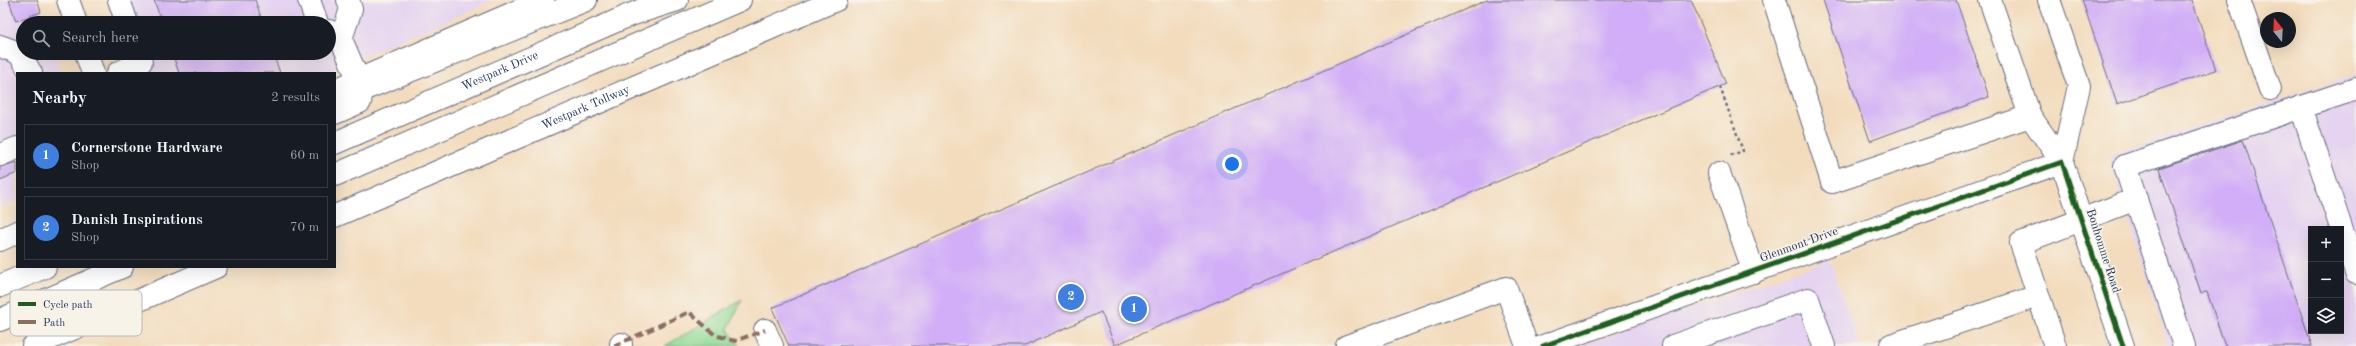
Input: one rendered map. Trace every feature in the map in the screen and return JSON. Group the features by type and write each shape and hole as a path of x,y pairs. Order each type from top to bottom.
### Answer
{"main road":[{"path":"68,0 74,16"},
{"path":"119,0 125,16"},
{"path":"309,0 315,16"},
{"path":"336,33 351,9 348,0"},
{"path":"336,91 360,84 586,0"},
{"name":"Westpark Drive","path":"336,143 665,0"},
{"path":"627,16 677,0"},
{"path":"336,175 740,0"},
{"name":"Westpark Tollway","path":"336,216 836,0"},
{"path":"1774,0 1832,182 2030,116"},
{"name":"Bonhomme Road","path":"1990,0 2030,116 2062,162 2123,346"},
{"path":"2049,0 2079,86 2062,162"},
{"path":"2239,0 2270,89"},
{"path":"360,84 533,2"},
{"path":"336,37 360,84 360,102 336,114"},
{"path":"0,46 16,52"},
{"path":"23,60 30,72"},
{"path":"88,60 93,72"},
{"path":"120,72 141,62 140,60"},
{"path":"0,62 10,66 16,75"},
{"path":"2184,346 2125,166 2356,89"},
{"path":"2301,107 2356,273"},
{"path":"0,155 16,148"},
{"name":"Glenmont Drive","path":"1543,346 2062,162"},
{"path":"1719,174 1754,272"},
{"path":"2055,346 2021,243 2136,199"},
{"path":"0,240 16,232"},
{"path":"0,286 43,268"},
{"path":"69,290 120,268"},
{"path":"142,299 214,268"},
{"path":"1347,346 1506,288 1527,346"},
{"path":"1891,345 2038,296"},
{"path":"1673,346 1808,299 1824,346"},
{"path":"0,320 10,316"},
{"path":"33,346 56,336"}],"path":[{"path":"1719,174 1715,161 1743,151 1720,86"}],"shaded area":[{"path":"0,0 37,0 42,16 16,16 16,60 56,60 61,72 16,72 16,200 0,207"},
{"path":"108,0 494,0 326,72 134,72 129,60 336,60 336,16 114,16"},
{"path":"2356,75 2356,346 2168,346 2109,155"},
{"path":"1830,260 1860,346 1579,346"}],"green space":[{"path":"742,300 728,329 739,346 665,346"}],"building":[{"path":"9,0 37,0 41,12 30,16 16,16 16,21"},
{"path":"154,0 255,0 261,16 160,16"},
{"path":"1487,0 1691,0 1726,84 1115,345 1101,312 1025,346 789,346 772,308"},
{"path":"1823,0 1956,0 1989,97 1870,141"},
{"path":"2082,0 2192,0 2216,70 2117,104"},
{"path":"174,60 275,60 280,72 179,72"},
{"path":"2243,140 2312,346 2225,346 2207,292 2201,293 2159,168"},
{"path":"16,162 16,173 0,180 0,167"}],"marked path":[{"path":"614,346 689,312 715,335 735,341 765,330"}],"cycle path":[{"path":"1543,346 2062,162 2123,346"}],"place":[{"name":"Danish Inspirations","path":"1071,297"},
{"name":"Cornerstone Hardware","path":"1134,309"}]}
